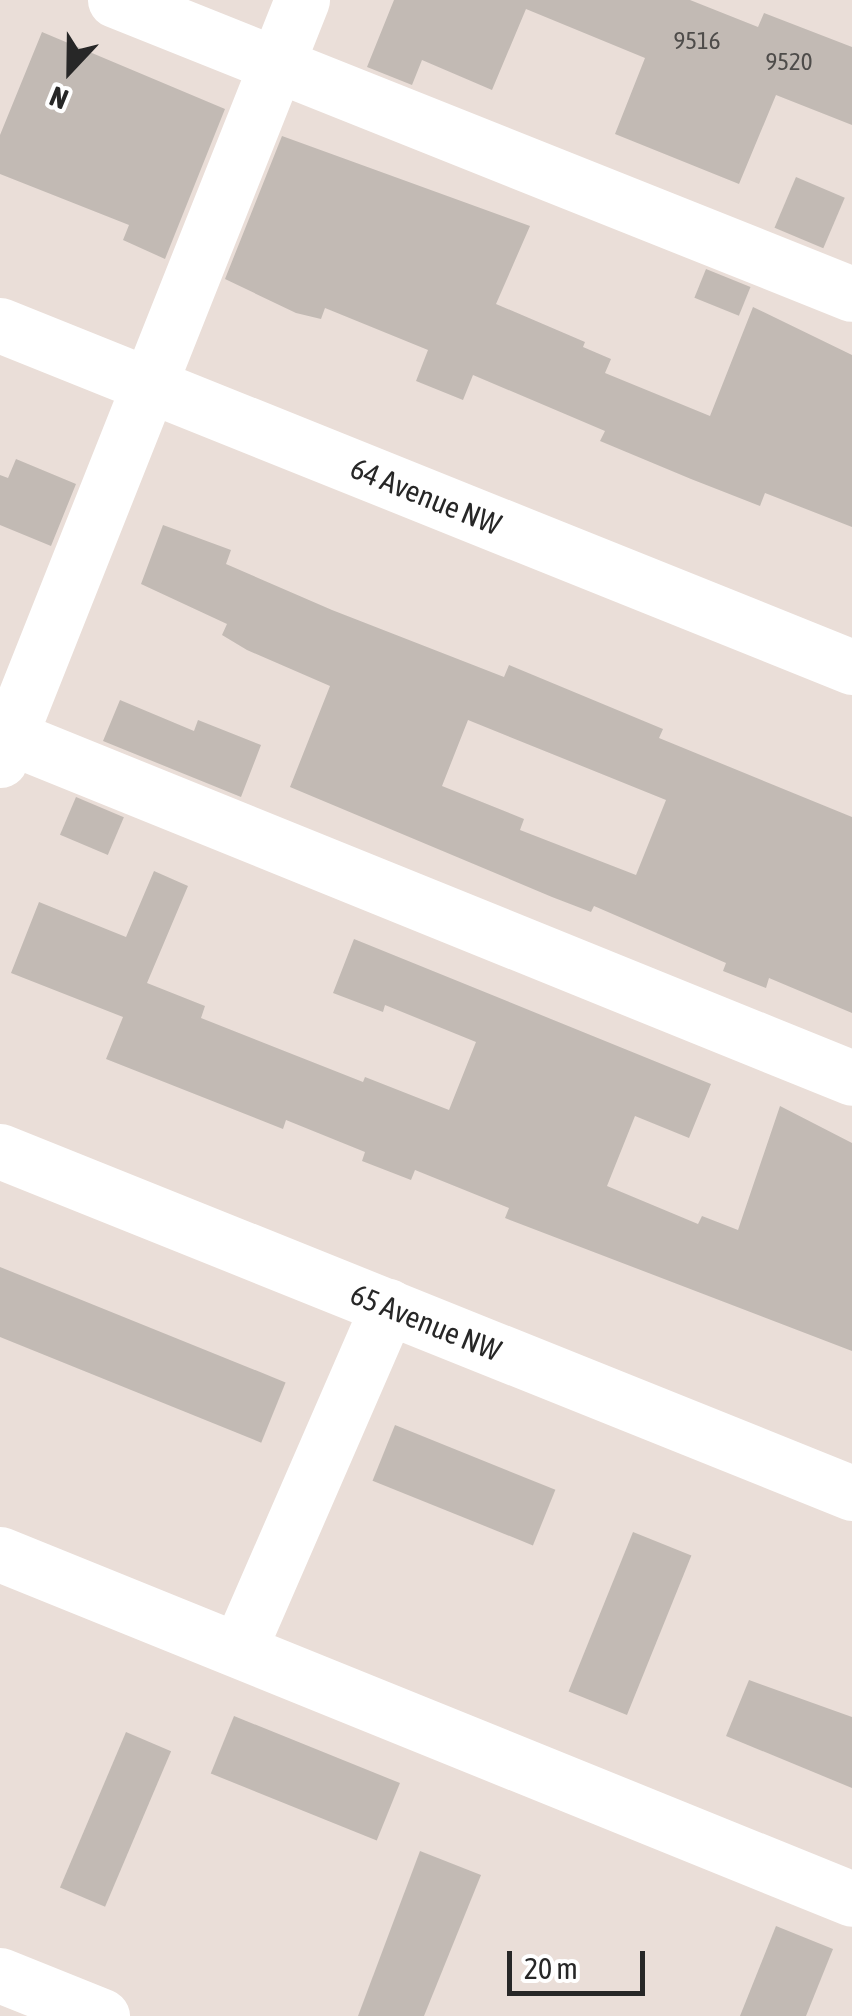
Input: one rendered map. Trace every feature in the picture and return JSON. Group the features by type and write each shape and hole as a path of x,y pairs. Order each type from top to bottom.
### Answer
{"street":[{"path":"115,0 852,294"},
{"path":"302,0 3,743 852,1078"},
{"name":"64 Avenue NW","path":"0,325 852,666"},
{"name":"65 Avenue NW","path":"0,1152 852,1493"},
{"path":"239,1650 388,1306"},
{"path":"0,1554 852,1898"},
{"path":"0,1975 102,2016"}],"building":[{"path":"394,0 690,0 758,27 764,13 852,47 852,125 776,95 739,184 615,134 645,58 526,9 492,90 422,60 412,85 367,67"},
{"path":"42,32 225,109 165,259 123,240 129,225 0,174 0,135"},
{"path":"282,136 530,226 496,304 585,342 583,347 611,359 605,373 710,416 753,307 852,355 852,527 765,493 760,506 691,479 600,441 605,431 473,375 463,400 416,381 428,350 325,308 321,319 296,313 225,279"},
{"path":"796,177 845,198 823,248 775,228"},
{"path":"706,269 751,287 739,316 694,298"},
{"path":"16,459 76,484 51,546 0,525 0,475 8,478"},
{"path":"163,525 231,550 226,564 332,610 504,677 509,665 663,729 659,738 852,817 852,1013 769,978 766,988 723,971 726,963 594,906 591,912 552,897 290,787 330,686 247,650 222,635 227,624 141,584","holes":["468,720 666,800 636,875 520,830 524,819 442,786"]},
{"path":"120,700 194,731 198,720 261,745 241,797 103,741"},
{"path":"76,797 124,817 108,855 60,835"},
{"path":"154,871 188,886 147,983 205,1006 201,1018 363,1082 365,1077 449,1110 476,1042 385,1005 383,1012 333,993 354,939 711,1084 689,1138 635,1116 607,1186 698,1224 702,1216 738,1230 780,1106 852,1143 852,1351 505,1218 509,1208 415,1170 411,1180 362,1161 365,1152 286,1120 283,1129 106,1059 123,1017 11,973 39,902 126,937"},
{"path":"0,1267 286,1382 261,1443 0,1337"},
{"path":"395,1425 555,1490 533,1545 373,1481"},
{"path":"633,1532 691,1556 627,1715 569,1691"},
{"path":"749,1680 852,1717 852,1788 726,1736"},
{"path":"234,1716 400,1783 377,1841 211,1773"},
{"path":"126,1732 171,1751 105,1907 60,1888"},
{"path":"420,1851 481,1875 424,2016 358,2016"},
{"path":"776,1926 833,1949 806,2016 740,2016"}]}
